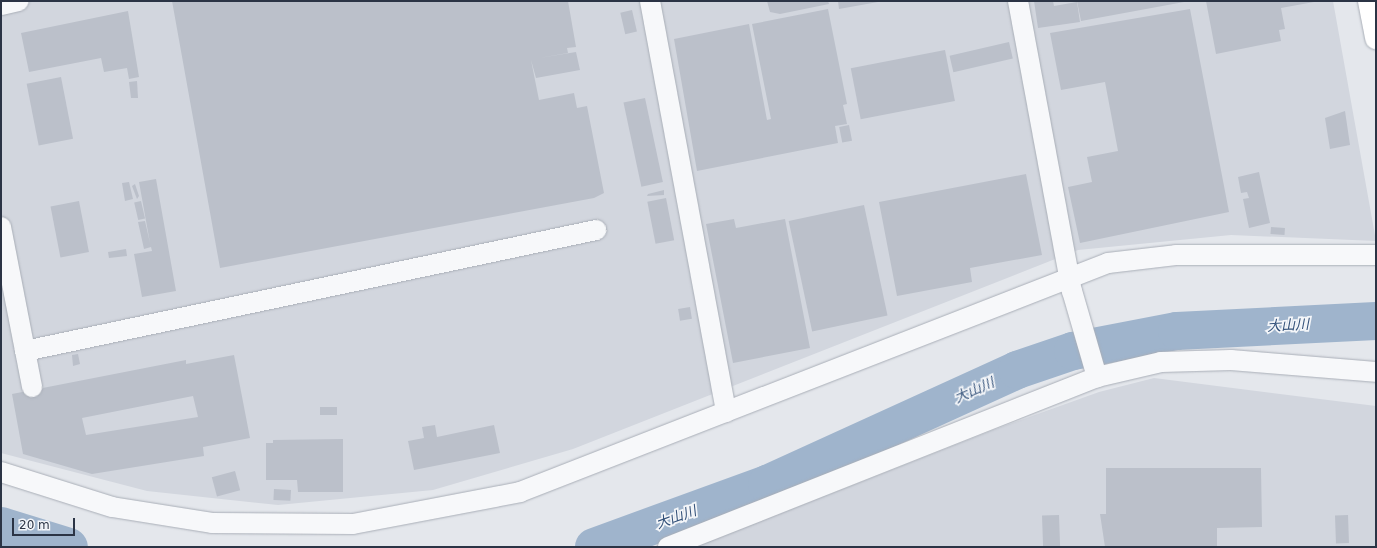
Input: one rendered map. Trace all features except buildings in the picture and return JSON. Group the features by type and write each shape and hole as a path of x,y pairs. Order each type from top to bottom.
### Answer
{"highway":[{"path":"1369,1 1376,38"}],"street":[{"path":"1,5 19,1"},
{"path":"650,1 726,412"},
{"path":"1018,1 1071,284 1096,372"},
{"path":"1,227 32,387"},
{"path":"25,351 596,230"},
{"path":"1,472 112,507 212,523 353,524 520,492 726,412 1071,284 1108,263 1176,255 1376,255"},
{"path":"668,547 1096,372 1160,362 1231,360 1376,372"}],"shaded area":[{"path":"1,1 1333,1 1376,241 1231,235 1078,250 573,449 433,490 278,505 147,491 1,453"},
{"path":"1154,378 1376,406 1376,547 695,547 993,430 1099,392"}],"waterway":[{"name":"大山川","path":"594,547 767,484 1017,370 1073,351 1177,331 1376,321"},
{"name":"大山川","path":"1,526 69,547"}]}
